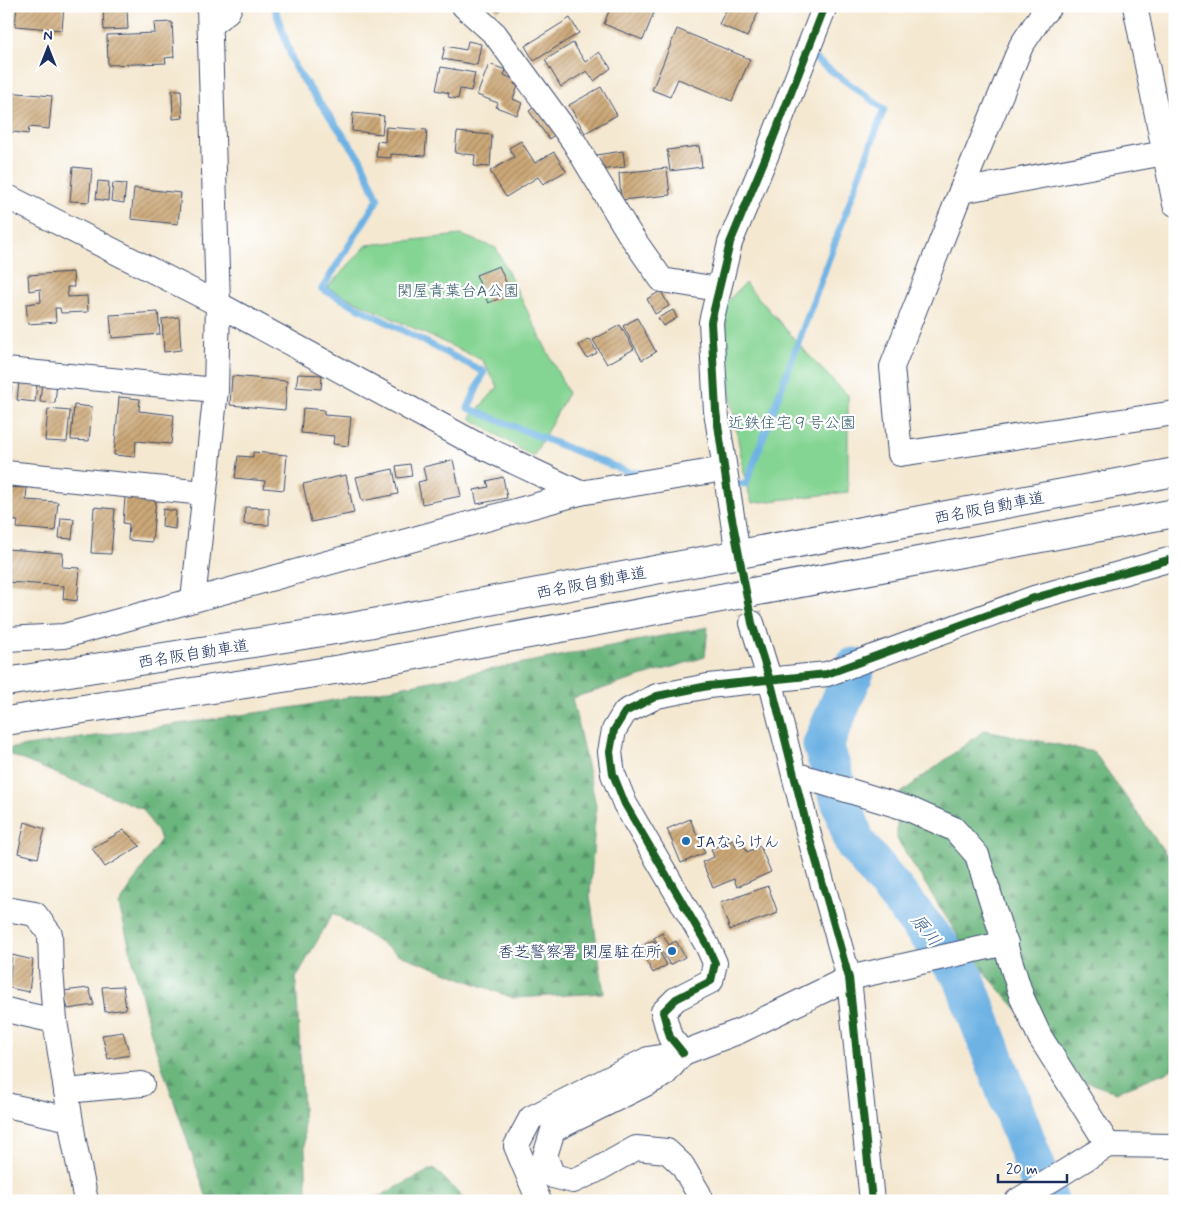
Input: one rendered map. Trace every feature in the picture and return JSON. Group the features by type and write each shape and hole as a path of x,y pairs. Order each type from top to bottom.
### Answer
{"highway":[{"name":"西名阪自動車道","path":"6,682 341,628 1175,472"},
{"path":"6,721 341,670 1175,513"}],"street":[{"path":"193,600 216,390 218,304 209,16 228,12 230,6"},
{"path":"464,6 495,34 574,142 629,233 662,280 718,289"},
{"path":"736,542 716,411 711,322 730,243 771,145 825,6"},
{"path":"1050,6 1021,46 961,191 892,368 900,454 1175,413"},
{"path":"1135,6 1170,152 1175,204"},
{"path":"961,191 1170,152"},
{"path":"6,196 218,304 472,442 580,493"},
{"path":"6,370 216,390"},
{"path":"6,639 64,636 580,493 724,469"},
{"path":"6,473 204,493"},
{"path":"683,1053 670,1037 663,1012 676,999 711,981 715,964 707,946 625,804 613,774 610,752 614,730 625,712 657,696 708,686 827,674 1034,598 1175,558"},
{"path":"752,623 770,679 849,978 872,1201"},
{"path":"794,774 910,809 954,829 977,855 1022,998 1040,1037 1108,1144"},
{"path":"6,909 35,914 50,934 55,1020 70,1118 86,1201"},
{"path":"539,1201 516,1146 531,1118 648,1059 683,1053 740,1031 849,978 1006,943"},
{"path":"6,1010 55,1020"},
{"path":"683,1053 664,1075 554,1130 545,1156 553,1176 573,1181 636,1148 666,1151 682,1165 698,1194 697,1201"},
{"path":"66,1091 142,1084"},
{"path":"6,1105 70,1118"},
{"path":"1017,1201 1108,1144 1175,1146"}],"green space":[{"name":"関屋青葉台A公園","path":"461,235 496,248 568,393 533,457 470,418 498,387 482,360 327,288 367,245"},
{"name":"近鉄住宅９号公園","path":"745,283 808,354 848,395 848,492 752,503 746,484 728,383 725,304"},
{"path":"708,627 705,657 572,698 596,805 590,896 604,993 513,998 398,954 333,913 296,978 307,1189 311,1201 208,1201 152,1037 119,905 161,839 143,809 6,753 6,749 303,706"},
{"path":"985,730 1094,752 1171,861 1175,876 1175,1059 1171,1070 1116,1092 1083,1081 973,960 897,839 897,796"},
{"path":"434,1168 466,1201 370,1201"}],"building":[{"path":"17,6 64,6 62,30 15,26"},
{"path":"494,6 505,6 497,11"},
{"path":"611,6 645,6 655,10 643,40 604,24"},
{"path":"728,6 761,6 747,37 719,24"},
{"path":"127,9 128,29 104,30 103,10"},
{"path":"570,18 579,33 534,61 525,46"},
{"path":"172,22 174,57 165,58 166,63 108,65 107,35 155,33 154,23"},
{"path":"677,29 750,59 732,101 678,79 670,97 652,90"},
{"path":"468,41 481,44 477,65 442,59 445,46 466,50"},
{"path":"573,43 585,62 599,52 611,68 594,81 587,71 561,87 545,60"},
{"path":"489,64 506,70 504,75 515,80 514,84 518,86 513,99 522,103 517,115 496,107 498,103 477,95"},
{"path":"441,67 475,73 471,91 460,89 458,99 448,97 449,93 436,90"},
{"path":"601,87 617,115 585,133 569,105"},
{"path":"172,90 181,90 183,118 173,119"},
{"path":"6,92 52,96 49,129 29,127 28,134 6,131"},
{"path":"537,105 557,133 549,139 529,111"},
{"path":"353,113 384,116 382,134 352,131"},
{"path":"386,127 427,130 425,156 391,154 391,158 376,157 377,141 385,142"},
{"path":"457,132 492,135 490,167 474,166 475,155 455,153"},
{"path":"521,141 535,163 554,152 566,171 543,184 538,177 506,197 490,171 514,157 509,148"},
{"path":"699,146 702,167 670,171 667,150"},
{"path":"623,151 625,167 598,170 596,155"},
{"path":"73,167 92,169 89,202 70,201"},
{"path":"667,168 670,195 621,200 619,173"},
{"path":"98,181 109,182 108,201 96,199"},
{"path":"113,183 126,184 124,203 111,201"},
{"path":"134,188 181,193 178,224 131,219"},
{"path":"499,266 511,294 488,303 476,275"},
{"path":"73,272 74,287 67,287 68,297 87,296 88,312 61,313 60,308 55,308 56,322 28,324 26,304 41,302 40,289 29,291 28,275"},
{"path":"661,291 669,306 655,314 647,299"},
{"path":"673,310 677,318 663,326 658,318"},
{"path":"158,312 160,334 112,338 110,315"},
{"path":"179,317 181,350 164,352 162,319"},
{"path":"637,318 656,352 642,360 623,326"},
{"path":"620,325 634,349 607,364 593,340"},
{"path":"590,339 597,353 587,358 579,345"},
{"path":"298,374 322,375 321,389 296,387"},
{"path":"232,376 287,381 285,410 230,405"},
{"path":"42,381 57,383 55,403 40,402"},
{"path":"19,382 37,384 35,402 17,400"},
{"path":"6,386 12,387 9,417 6,417"},
{"path":"119,397 140,399 139,411 174,415 171,444 136,441 135,457 114,455"},
{"path":"74,405 92,407 89,441 71,440"},
{"path":"303,408 324,410 324,415 351,417 348,446 333,444 334,436 301,433"},
{"path":"48,409 70,411 67,442 45,441"},
{"path":"253,452 287,455 284,490 264,488 265,481 235,478 238,456 253,457"},
{"path":"453,460 461,496 422,504 418,482 426,480 423,467"},
{"path":"410,464 412,476 398,478 396,466"},
{"path":"393,469 398,494 362,501 356,477"},
{"path":"346,475 354,513 311,522 303,484"},
{"path":"503,477 507,498 477,504 474,490 489,487 487,481"},
{"path":"6,487 27,488 26,500 58,502 55,531 17,528 18,521 6,520"},
{"path":"125,497 156,499 152,542 128,540 129,524 123,523"},
{"path":"94,507 115,509 111,554 91,553"},
{"path":"245,507 269,508 269,525 244,524"},
{"path":"163,509 176,511 175,529 162,527"},
{"path":"61,518 74,519 72,539 59,538"},
{"path":"6,549 63,553 62,567 80,568 77,601 63,599 64,586 6,582"},
{"name":"JAならけん","path":"690,819 705,853 681,863 667,829"},
{"path":"25,822 45,829 38,858 18,853"},
{"path":"124,830 140,846 105,867 92,848"},
{"path":"733,840 737,848 744,845 747,852 760,846 771,872 737,887 734,879 713,888 702,862 714,857 711,849"},
{"path":"768,886 778,913 730,930 720,903"},
{"name":"香芝警察署 関屋駐在所","path":"662,933 669,945 676,941 685,957 670,965 654,938"},
{"path":"653,940 667,965 653,973 639,948"},
{"path":"12,955 33,960 29,992 9,988"},
{"path":"123,986 126,1009 105,1012 102,987"},
{"path":"89,988 94,1005 68,1009 63,991"},
{"path":"123,1032 130,1055 108,1059 102,1035"}],"waterway":[{"path":"274,6 295,68 361,160 378,199 322,289 484,372 468,408 628,472 639,473"},
{"path":"732,483 746,484 884,109 811,56"},
{"name":"原川","path":"854,668 823,745 855,843 963,976 1048,1201"}],"tunnel":[{"path":"736,542 752,623"}],"cycle path":[{"path":"825,6 730,243 711,322 716,411 730,508 752,623 772,687 810,839 849,978 872,1201"},
{"path":"683,1053 670,1037 663,1012 676,999 711,981 715,963 707,945 625,804 613,774 610,752 614,730 625,712 657,696 708,686 827,674 1034,598 1175,558"}],"place":[{"name":"JAならけん","path":"686,841"},
{"name":"香芝警察署 関屋駐在所","path":"672,951"}]}
